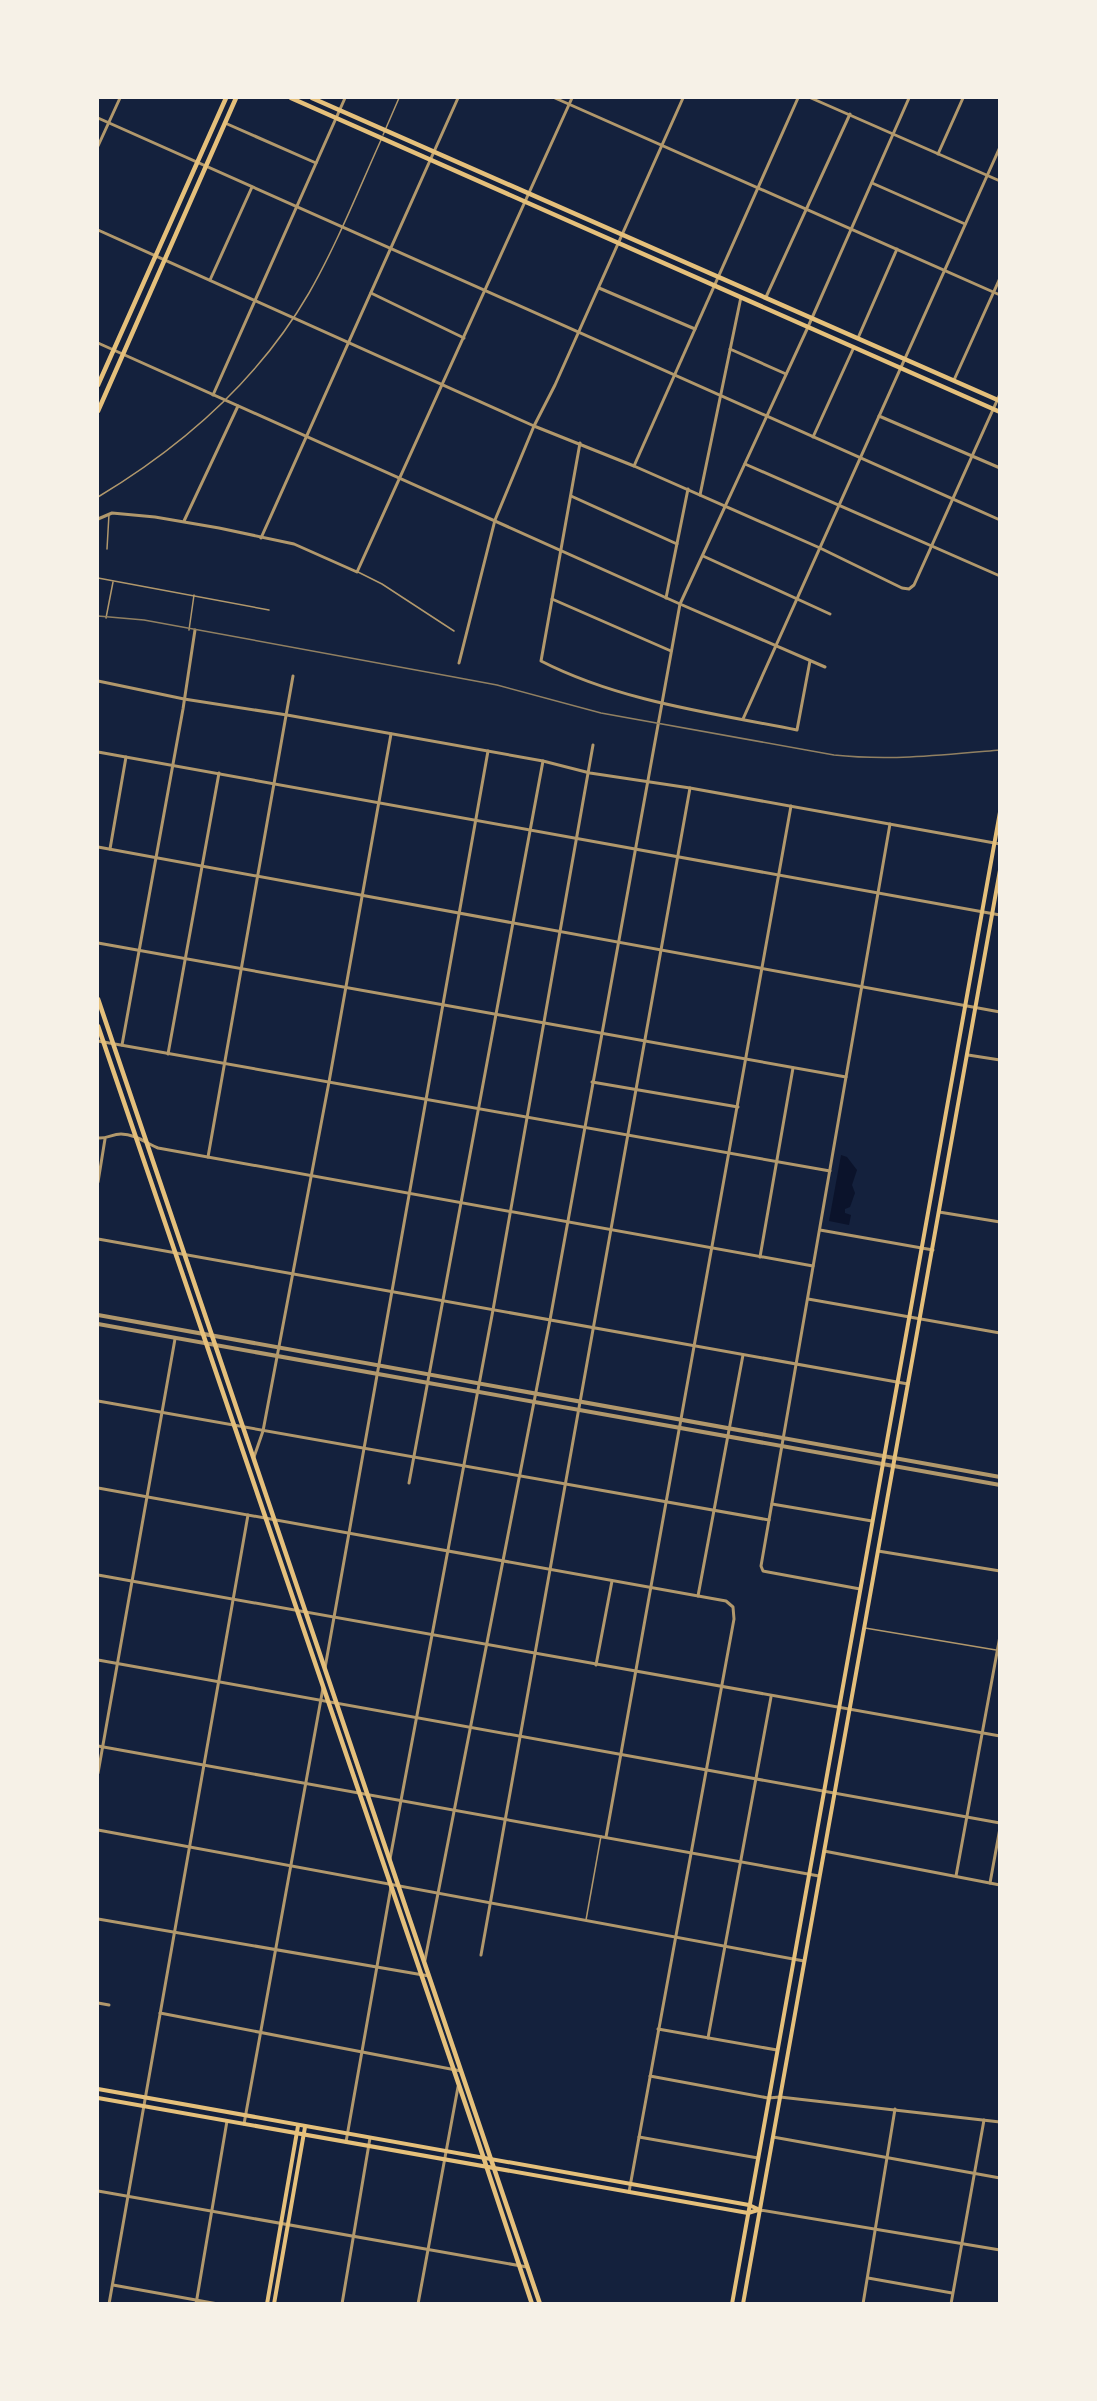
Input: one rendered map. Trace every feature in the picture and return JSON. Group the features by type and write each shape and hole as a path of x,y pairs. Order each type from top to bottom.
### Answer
{"main road":[{"path":"98,385 226,98"},
{"path":"98,411 236,98"},
{"path":"291,98 999,412"},
{"path":"312,98 954,381 999,398"},
{"path":"732,2304 999,812"},
{"path":"743,2304 968,1055 999,870"},
{"path":"98,999 540,2304"},
{"path":"98,1026 100,1042 176,1254 532,2304"},
{"path":"98,2089 749,2205 760,2210"},
{"path":"98,2097 748,2213 760,2210"},
{"path":"267,2304 298,2126"},
{"path":"274,2304 305,2127"}],"street":[{"path":"98,146 120,98"},
{"path":"213,395 345,98"},
{"path":"261,538 458,98"},
{"path":"555,98 999,295"},
{"path":"98,519 109,513 184,521 294,544 357,572 572,98"},
{"path":"459,663 495,520 534,426 579,333 683,98"},
{"path":"634,466 798,98"},
{"path":"811,98 999,181"},
{"path":"424,1962 550,1320 646,780 680,604 808,327 909,98"},
{"path":"938,154 963,98"},
{"path":"766,297 850,114"},
{"path":"98,118 999,520"},
{"path":"225,123 316,163"},
{"path":"743,719 999,147"},
{"path":"872,183 965,224"},
{"path":"210,280 252,187"},
{"path":"98,230 534,426 688,489 820,548 902,588 909,589 914,585 999,398"},
{"path":"858,338 897,249"},
{"path":"954,381 999,278"},
{"path":"599,288 695,329"},
{"path":"371,292 464,338"},
{"path":"700,495 741,297"},
{"path":"98,343 825,667"},
{"path":"813,437 854,348"},
{"path":"730,349 786,374"},
{"path":"184,521 238,406"},
{"path":"879,416 999,468"},
{"path":"580,443 541,661 616,690 661,702 797,730 810,661"},
{"path":"745,464 999,576"},
{"path":"666,598 688,489"},
{"path":"571,496 677,544"},
{"path":"703,555 830,614"},
{"path":"552,599 671,651"},
{"path":"122,1045 195,630"},
{"path":"208,1157 293,675"},
{"path":"98,681 184,699 543,761 590,773 646,780 999,844"},
{"path":"254,1459 263,1431 329,1082 391,734"},
{"path":"390,1861 493,1310 590,773 593,745"},
{"path":"325,1668 488,751"},
{"path":"98,752 999,915"},
{"path":"110,849 126,756"},
{"path":"410,1483 543,761"},
{"path":"168,1054 219,773"},
{"path":"481,1955 690,788"},
{"path":"604,1837 622,1754 791,806"},
{"path":"860,1589 763,1570 761,1566 890,824"},
{"path":"98,847 999,1012"},
{"path":"98,943 846,1077"},
{"path":"100,1042 830,1171"},
{"path":"968,1055 999,1060"},
{"path":"760,1257 793,1068"},
{"path":"592,1082 738,1107"},
{"path":"98,1138 105,1139 120,1134 135,1136 158,1148 813,1266"},
{"path":"98,1182 105,1139"},
{"path":"939,1212 999,1221"},
{"path":"820,1230 933,1250"},
{"path":"98,1239 908,1384"},
{"path":"807,1299 999,1333"},
{"path":"98,1315 999,1477"},
{"path":"98,1324 999,1485"},
{"path":"98,1773 100,1747 175,1339"},
{"path":"698,1596 742,1355"},
{"path":"98,1401 769,1521"},
{"path":"98,1488 726,1601 733,1607 734,1619 629,2192"},
{"path":"772,1503 872,1521"},
{"path":"109,2304 248,1515"},
{"path":"878,1551 999,1571"},
{"path":"98,1575 999,1736"},
{"path":"596,1665 612,1581"},
{"path":"956,1876 999,1636"},
{"path":"98,1660 999,1823"},
{"path":"244,2124 323,1686"},
{"path":"708,2038 771,1697"},
{"path":"100,1747 820,1876"},
{"path":"990,1883 999,1828"},
{"path":"98,1830 804,1961"},
{"path":"824,1851 999,1885"},
{"path":"346,2142 391,1885"},
{"path":"98,1919 429,1976"},
{"path":"98,2003 109,2005"},
{"path":"160,2013 462,2072"},
{"path":"658,2029 777,2050"},
{"path":"650,2076 768,2098 780,2097 999,2122"},
{"path":"418,2304 459,2084"},
{"path":"863,2304 895,2109"},
{"path":"951,2304 984,2120"},
{"path":"196,2302 227,2121"},
{"path":"639,2137 758,2158"},
{"path":"773,2137 999,2178"},
{"path":"342,2304 370,2138"},
{"path":"98,2191 528,2267"},
{"path":"760,2210 999,2250"},
{"path":"868,2278 952,2293"},
{"path":"112,2285 196,2302 218,2304"}],"lane":[{"path":"98,497 164,454 225,400 263,358 293,318 323,266 399,98"},
{"path":"107,549 109,513"},
{"path":"357,572 382,584 454,631"},
{"path":"98,578 269,610"},
{"path":"106,618 114,581"},
{"path":"189,630 194,595"},
{"path":"864,1628 998,1651"},
{"path":"585,1921 604,1837"}],"water":[{"path":"841,1155 847,1157 857,1170 852,1185 855,1193 850,1207 845,1209 845,1213 851,1215 849,1225 829,1221"}],"railway":[{"path":"98,616 144,620 497,685 601,713 834,755 896,757 1000,750"}]}
